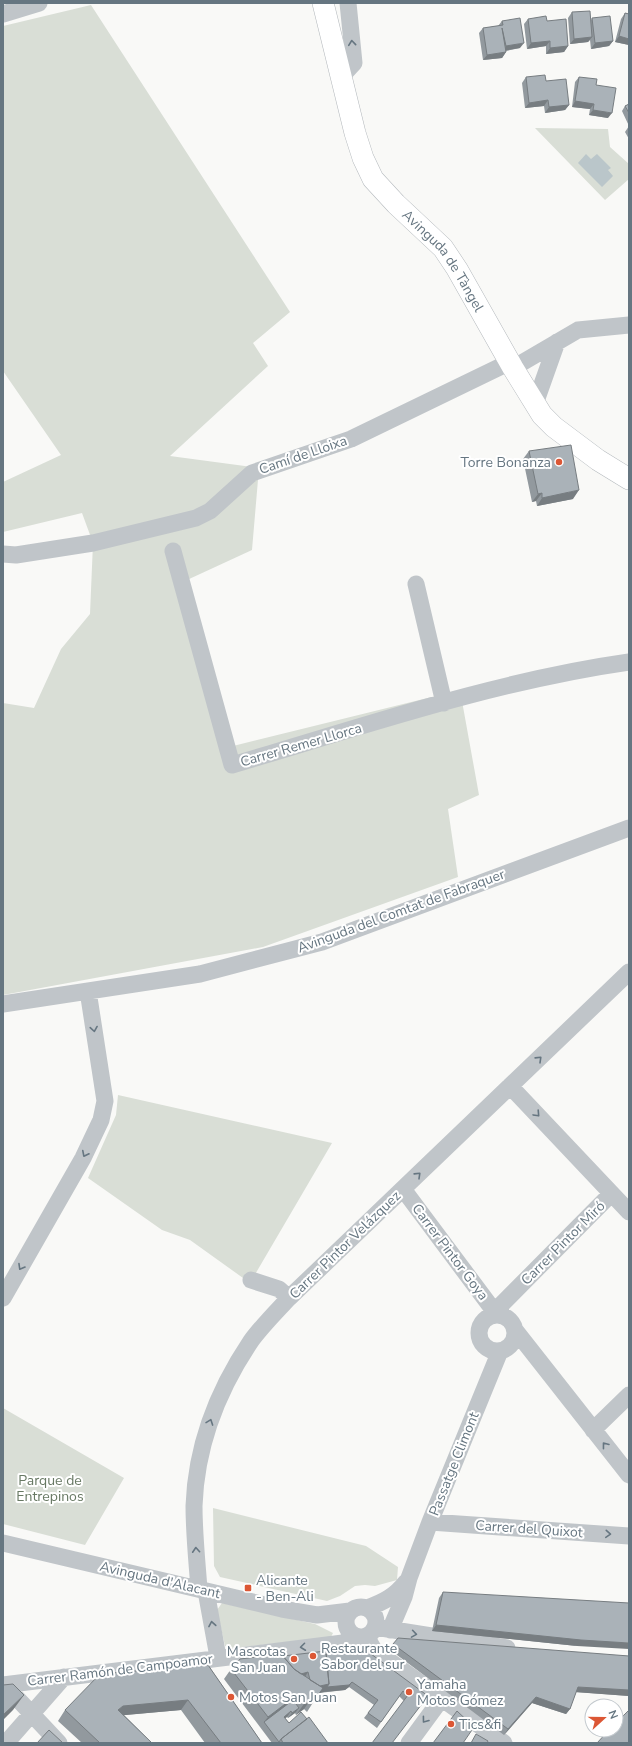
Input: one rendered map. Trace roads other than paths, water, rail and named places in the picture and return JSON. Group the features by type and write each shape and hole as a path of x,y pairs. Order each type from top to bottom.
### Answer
{"main road":[{"name":"Avinguda de Tàngel","path":"323,3 363,158 373,179 396,204 443,248 457,269 542,415 554,427 598,460 629,479"}],"street":[{"path":"3,14 39,3"},
{"path":"341,77 354,63 348,3"},
{"name":"Camí de Lloixa","path":"3,554 16,555 94,543 196,518 210,511 252,473 351,439 512,365 578,330 629,325"},
{"path":"535,404 557,342"},
{"name":"Carrer Remer Llorca","path":"173,551 232,765 444,703 595,667 629,662"},
{"path":"416,584 444,703"},
{"name":"Avinguda del Comtat de Fabraquer","path":"3,1004 200,974 322,942 629,828"},
{"name":"Carrer Pintor Velázquez","path":"210,1677 213,1658 203,1590 194,1506 198,1472 209,1424 222,1391 252,1341 289,1298 629,972"},
{"path":"3,1298 83,1158 101,1120 105,1101 88,991"},
{"name":"Carrer Pintor Miró","path":"496,1313 611,1194 510,1086"},
{"name":"Carrer Pintor Goya","path":"403,1189 496,1313"},
{"path":"611,1194 629,1212"},
{"path":"251,1280 279,1289 289,1298"},
{"path":"515,1330 513,1343 500,1351 492,1350 481,1340 480,1329 485,1320 496,1313 505,1316 512,1322 515,1330 629,1475"},
{"name":"Passatge Climont","path":"366,1631 404,1597 409,1578 430,1522 500,1351"},
{"path":"593,1430 629,1395"},
{"name":"Carrer del Quixot","path":"430,1522 629,1536"},
{"name":"Avinguda d'Alacant","path":"3,1543 282,1609 317,1615 350,1611"},
{"name":"Passatge Climont","path":"367,1608 383,1602 398,1593 409,1578"},
{"path":"366,1631 376,1620 373,1613 367,1608 361,1607 350,1611 346,1622 366,1631 374,1650 504,1743"},
{"name":"Avinguda d'Alacant","path":"317,1615 338,1627 526,1651"},
{"name":"Carrer Ramón de Campoamor","path":"3,1686 343,1642 366,1631"},
{"path":"6,1743 64,1677"},
{"path":"3,1686 14,1695 31,1715 59,1743"},
{"path":"409,1743 442,1698"}],"place":[{"name":"Torre Bonanza","path":"559,462"},
{"name":"Alicante - Ben-Ali","path":"248,1588"},
{"name":"Restaurante Sabor del sur","path":"313,1656"},
{"name":"Mascotas San Juan","path":"294,1659"},
{"name":"Yamaha Motos Gómez","path":"409,1692"},
{"name":"Motos San Juan","path":"231,1697"},
{"name":"Tics&fi","path":"451,1724"}],"park label":[{"name":"Parque de Entrepinos","path":"50,1488"}]}
